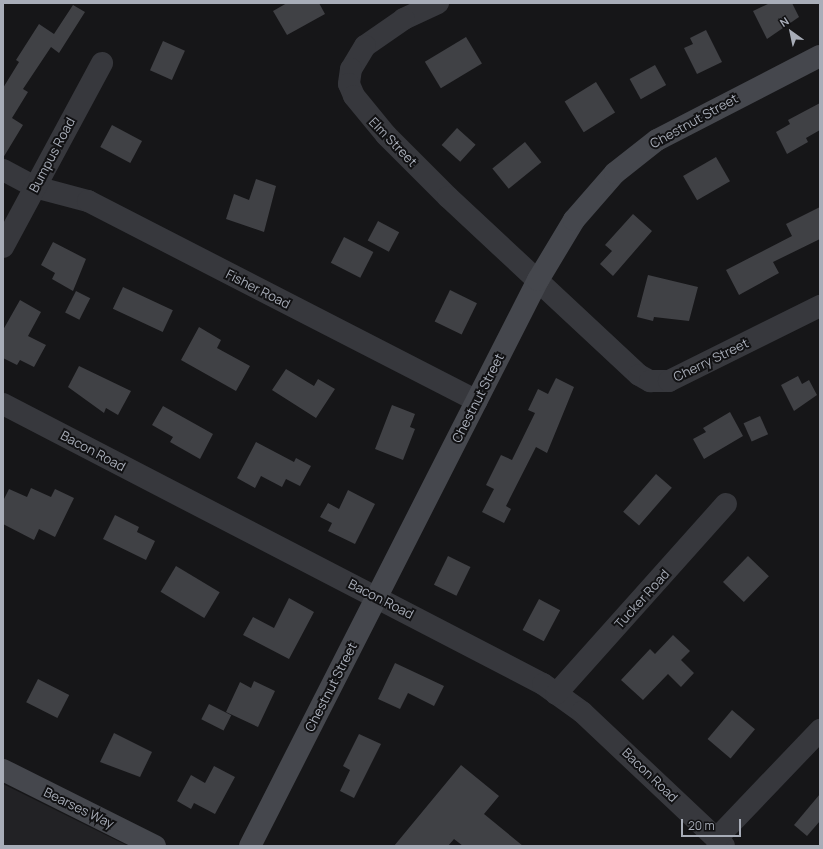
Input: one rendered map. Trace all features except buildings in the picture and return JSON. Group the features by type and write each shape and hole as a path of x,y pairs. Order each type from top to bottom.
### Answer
{"street":[{"name":"Elm Street","path":"438,3 404,19 365,46 351,69 349,84 364,111 386,135 538,280"},
{"name":"Chestnut Street","path":"250,846 538,280 560,240 587,203 631,160 671,131 820,56"},
{"name":"Bumpus Road","path":"3,247 102,63"},
{"name":"Fisher Road","path":"3,170 35,187 88,202 477,401"},
{"name":"Cherry Street","path":"538,280 639,375 660,383 693,371 820,306"},
{"name":"Bacon Road","path":"3,404 502,661 556,694 619,745 720,842"},
{"name":"Tucker Road","path":"556,694 726,504"},
{"path":"720,842 820,730"},
{"name":"Bearses Way","path":"3,770 155,846"}],"shaded area":[{"path":"3,784 128,846 3,846"}]}
